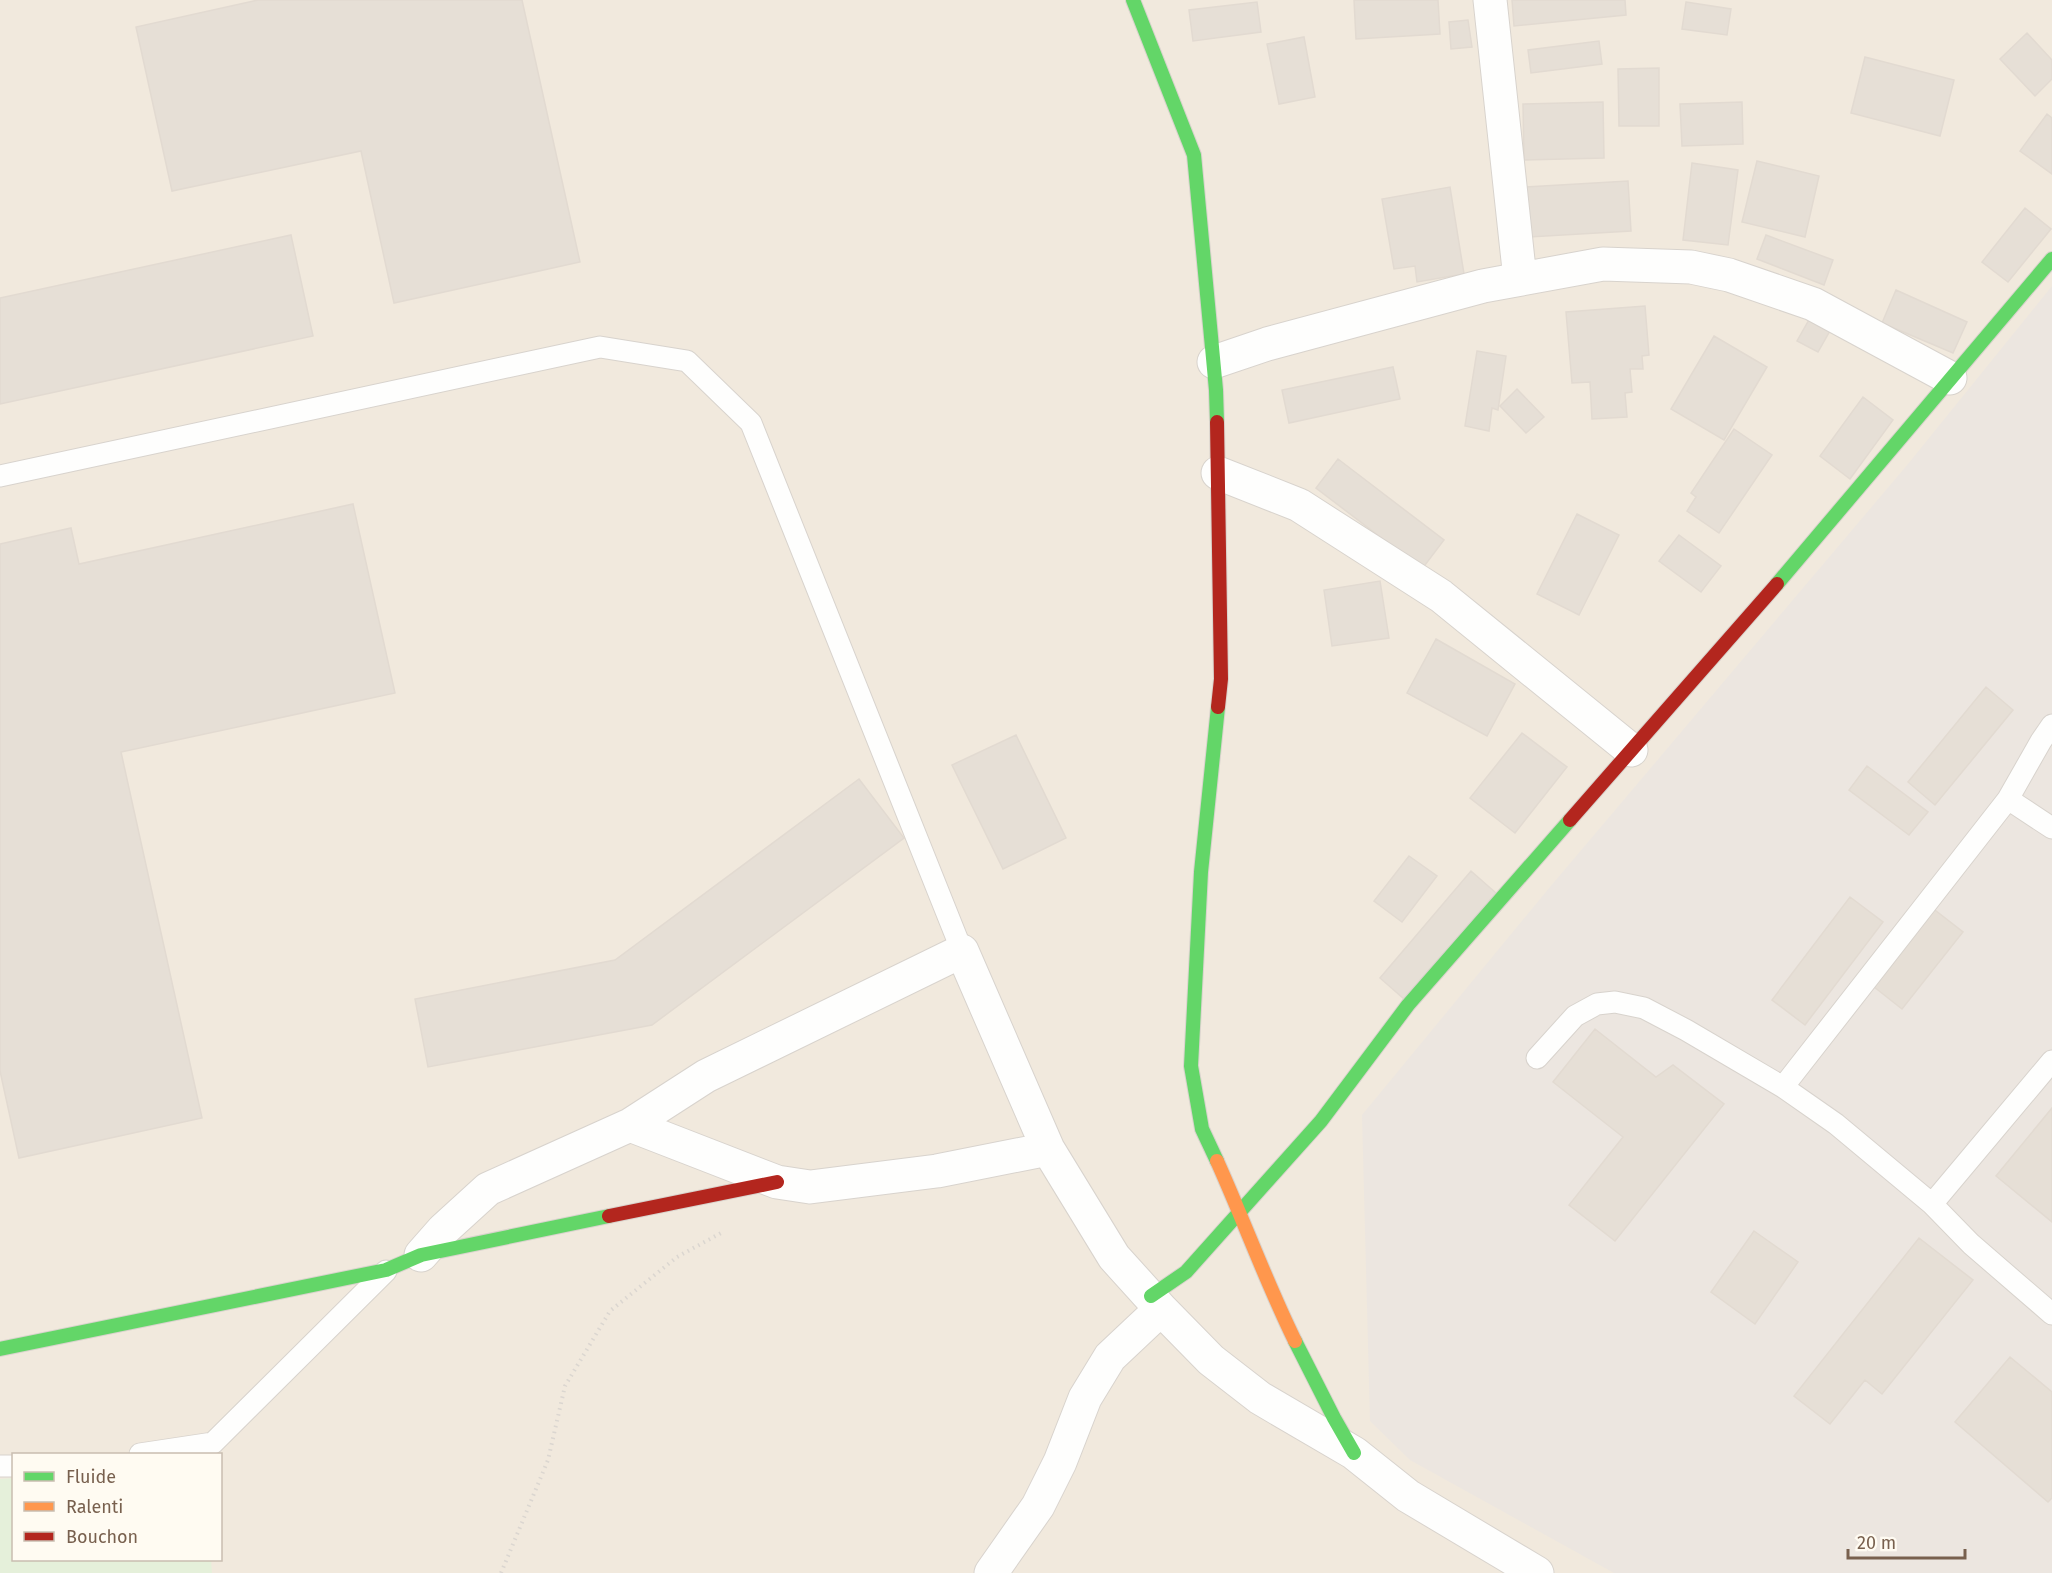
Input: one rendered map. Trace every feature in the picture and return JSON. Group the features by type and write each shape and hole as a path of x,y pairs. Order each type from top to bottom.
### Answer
{"street":[{"path":"1133,0 1194,155 1214,362 1221,679 1201,872 1191,1066 1202,1130 1240,1212 1281,1312 1354,1454"},
{"path":"1490,0 1520,279"},
{"path":"992,1573 1038,1506 1060,1462 1085,1398 1110,1357 1156,1302 1186,1272 1321,1121 1408,1005 1818,537 2052,259"},
{"path":"1214,362 1289,338 1483,286 1603,264 1691,267 1729,274 1813,304 1950,378"},
{"path":"1218,473 1299,505 1441,596 1631,750"},
{"path":"421,1255 443,1230 488,1189 630,1125 706,1076 962,951 1048,1149 1114,1257 1211,1360 1260,1398 1354,1454 1408,1496 1537,1573"},
{"path":"630,1125 777,1182 810,1187 937,1171 1048,1149"},
{"path":"0,1349 386,1270 421,1255 777,1182"}],"lane":[{"path":"0,476 600,347 687,361 751,423 962,951"},
{"path":"1783,1087 2008,799 2052,725"},
{"path":"2008,799 2052,828"},
{"path":"1537,1058 1575,1016 1597,1004 1615,1002 1644,1008 1783,1087 1836,1124 1932,1204 1971,1244 2052,1314"},
{"path":"1932,1204 2052,1061"},
{"path":"152,1453 213,1443 386,1270"}],"path":[{"path":"501,1573 549,1460 564,1386 610,1311 676,1257 728,1229"}],"shaded area":[{"path":"0,0 2052,0 2052,1573 0,1573"},
{"path":"2052,286 2052,1573 1614,1573 1410,1460 1370,1421 1362,1115 1550,887 1908,464"}],"green space":[{"path":"12,1478 12,1561 211,1561 212,1573 0,1573 0,1479"}],"building":[{"path":"258,0 522,0 580,262 394,303 361,151 172,191 136,27"},
{"path":"1354,0 1438,0 1440,34 1356,39"},
{"path":"1512,0 1625,0 1626,15 1514,26"},
{"path":"1257,2 1261,32 1193,41 1189,10"},
{"path":"1686,2 1731,9 1727,35 1682,29"},
{"path":"1468,20 1472,47 1451,49 1449,22"},
{"path":"2027,33 2052,60 2052,79 2035,96 2000,59"},
{"path":"1304,37 1315,97 1279,104 1267,44"},
{"path":"1599,41 1602,64 1531,73 1528,50"},
{"path":"1865,57 1954,80 1940,136 1851,113"},
{"path":"1659,68 1659,126 1619,126 1618,69"},
{"path":"1603,102 1604,158 1524,160 1523,104"},
{"path":"1742,102 1743,144 1682,146 1680,104"},
{"path":"2047,114 2052,118 2052,174 2020,151"},
{"path":"1757,161 1819,176 1805,237 1742,222"},
{"path":"1692,163 1738,170 1728,245 1683,240"},
{"path":"1628,181 1631,231 1529,237 1526,187"},
{"path":"1450,187 1464,274 1417,282 1415,266 1394,269 1382,199"},
{"path":"2025,208 2051,229 2008,282 1982,262"},
{"path":"291,235 313,336 0,404 0,298"},
{"path":"1766,235 1833,260 1824,285 1757,259"},
{"path":"1896,290 1967,322 1953,353 1882,323"},
{"path":"1645,306 1649,355 1642,356 1643,369 1630,369 1632,392 1625,393 1627,417 1592,419 1590,382 1572,383 1566,312"},
{"path":"1810,318 1831,329 1818,352 1797,341"},
{"path":"1714,336 1767,367 1724,440 1671,409"},
{"path":"1477,351 1506,356 1498,410 1492,408 1489,431 1465,426"},
{"path":"1393,367 1400,399 1289,423 1282,390"},
{"path":"1517,389 1544,417 1526,433 1500,406"},
{"path":"1863,397 1893,420 1850,479 1820,456"},
{"path":"1734,429 1772,455 1719,533 1687,511 1696,497 1691,493"},
{"path":"1338,459 1444,540 1422,569 1316,488"},
{"path":"353,504 395,693 121,752 202,1118 19,1158 0,1071 0,544 71,528 79,564"},
{"path":"1577,514 1619,535 1579,615 1537,594"},
{"path":"1679,535 1721,566 1701,592 1659,561"},
{"path":"1380,581 1389,638 1332,646 1324,590"},
{"path":"1436,639 1515,684 1487,736 1407,693"},
{"path":"1986,687 2013,710 1935,805 1908,782"},
{"path":"1522,733 1567,767 1515,833 1470,798"},
{"path":"1016,735 1066,838 1003,869 952,765"},
{"path":"1867,766 1928,812 1909,835 1849,790"},
{"path":"859,779 904,838 652,1025 428,1067 415,999 615,960"},
{"path":"1409,856 1437,876 1402,922 1374,901"},
{"path":"1471,871 1496,893 1404,999 1380,978"},
{"path":"1850,897 1883,922 1805,1025 1772,1000"},
{"path":"1931,907 1963,932 1902,1009 1869,983"},
{"path":"1595,1029 1656,1077 1673,1065 1724,1104 1615,1241 1569,1205 1623,1137 1553,1082"},
{"path":"2052,1108 2052,1222 1996,1176"},
{"path":"1754,1231 1798,1262 1755,1324 1711,1292"},
{"path":"1919,1238 1973,1280 1882,1394 1865,1380 1830,1424 1794,1396"},
{"path":"2010,1357 2052,1392 2052,1498 2048,1502 1955,1422"}],"traffic: fast":[{"path":"1133,0 1194,155 1217,422"},
{"path":"1777,584 2052,259"},
{"path":"1217,1161 1202,1129 1191,1066 1201,872 1218,707"},
{"path":"1151,1296 1186,1272 1321,1121 1408,1005 1570,820"},
{"path":"0,1349 386,1270 421,1255 609,1216"},
{"path":"1295,1341 1354,1453"}],"traffic: slow":[{"path":"1217,1161 1295,1341"}],"traffic: jam":[{"path":"1217,422 1221,679 1218,707"},
{"path":"1570,820 1777,584"},
{"path":"609,1216 777,1182"}]}
